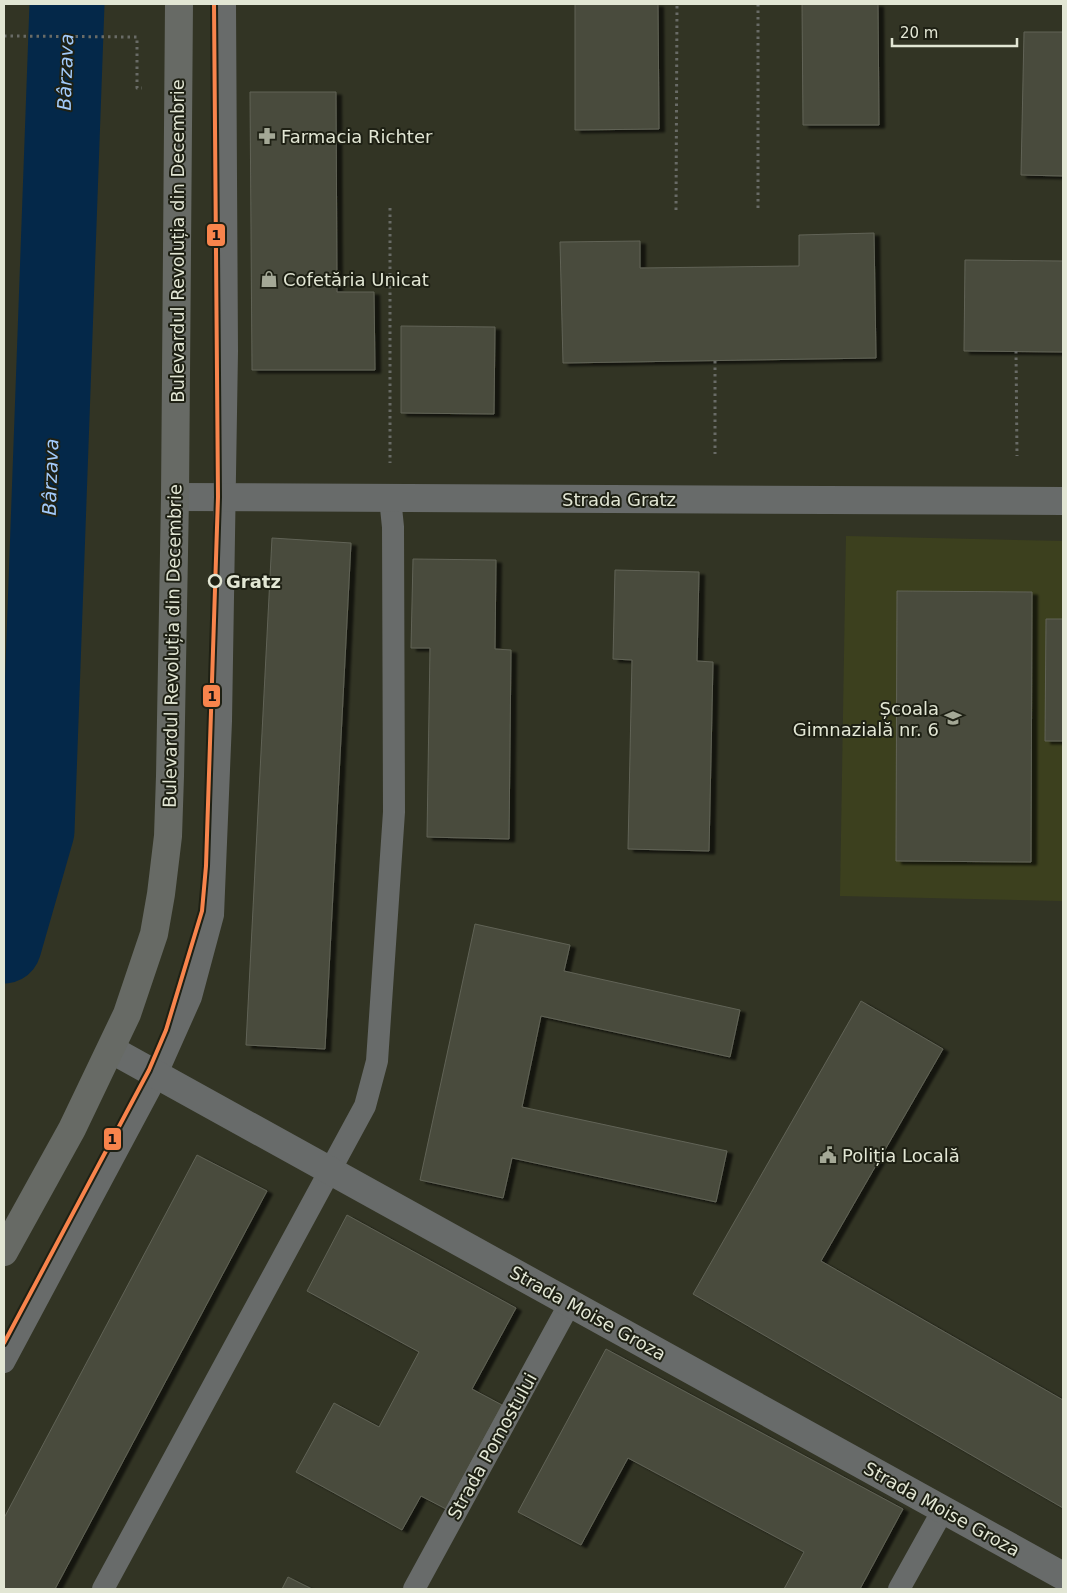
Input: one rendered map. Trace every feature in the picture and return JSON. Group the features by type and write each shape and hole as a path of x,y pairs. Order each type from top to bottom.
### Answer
{"main road":[{"name":"Bulevardul Revoluția din Decembrie","path":"4,1252 112,1050 137,988 154,934 168,836 176,497 179,4"}],"street":[{"name":"Strada Gratz","path":"176,497 1063,501"},
{"name":"Strada Moise Groza","path":"112,1050 1063,1576"}],"lane":[{"path":"4,1362 157,1075 191,997 213,915 222,721 227,350 225,4"},
{"path":"103,1589 365,1106 377,1061 394,812 393,537 390,498"},
{"name":"Strada Pomostului","path":"414,1589 570,1303"},
{"path":"899,1589 944,1510"}],"path":[{"path":"676,4 676,210"},
{"path":"758,4 758,210"},
{"path":"4,36 136,37 137,88"},
{"path":"390,208 390,498"},
{"path":"1016,351 1017,456"},
{"path":"715,361 715,454"}],"shaded area":[{"name":"Școala Gimnazială nr. 6","path":"846,536 1063,541 1063,901 840,896"}],"building":[{"path":"575,4 658,4 659,129 575,130"},
{"path":"802,4 878,4 879,125 803,125"},
{"path":"1024,32 1063,32 1063,176 1021,175"},
{"path":"250,92 336,92 337,292 374,292 375,370 252,370"},
{"path":"874,233 876,358 563,363 560,242 640,241 640,268 799,266 799,235"},
{"path":"965,260 1063,261 1063,352 964,351"},
{"path":"401,326 495,327 494,414 401,413"},
{"path":"272,538 351,543 325,1049 246,1045"},
{"path":"413,559 496,560 495,649 511,650 509,839 427,837 430,648 411,648"},
{"path":"615,570 699,572 697,661 713,662 709,851 628,849 632,660 613,659"},
{"path":"897,591 1032,592 1031,862 896,861"},
{"path":"1046,619 1063,619 1063,741 1045,741"},
{"path":"475,924 570,945 564,971 740,1010 730,1057 541,1016 522,1107 727,1151 716,1202 512,1158 503,1198 420,1180"},
{"name":"Poliția Locală","path":"861,1001 943,1049 821,1261 1063,1400 1063,1508 693,1294"},
{"path":"197,1155 267,1191 55,1589 4,1589 4,1518"},
{"path":"347,1215 516,1308 472,1389 502,1405 446,1509 421,1496 402,1530 296,1472 334,1403 379,1427 419,1352 307,1291"},
{"path":"606,1349 903,1509 860,1589 784,1589 804,1552 628,1458 581,1545 518,1512"},
{"path":"288,1577 312,1589 282,1589"}],"waterway":[{"name":"Bârzava","path":"4,946 37,831 67,4"}],"transit line":[{"name":"1","path":"4,1343 149,1070 166,1030 202,911 206,866 218,497 214,4"}],"place":[{"name":"Farmacia Richter","path":"267,136"},
{"name":"Cofetăria Unicat","path":"269,279"},
{"name":"Gratz","path":"215,581"},
{"name":"Școala Gimnazială nr. 6","path":"953,718"},
{"name":"Poliția Locală","path":"828,1155"}]}
